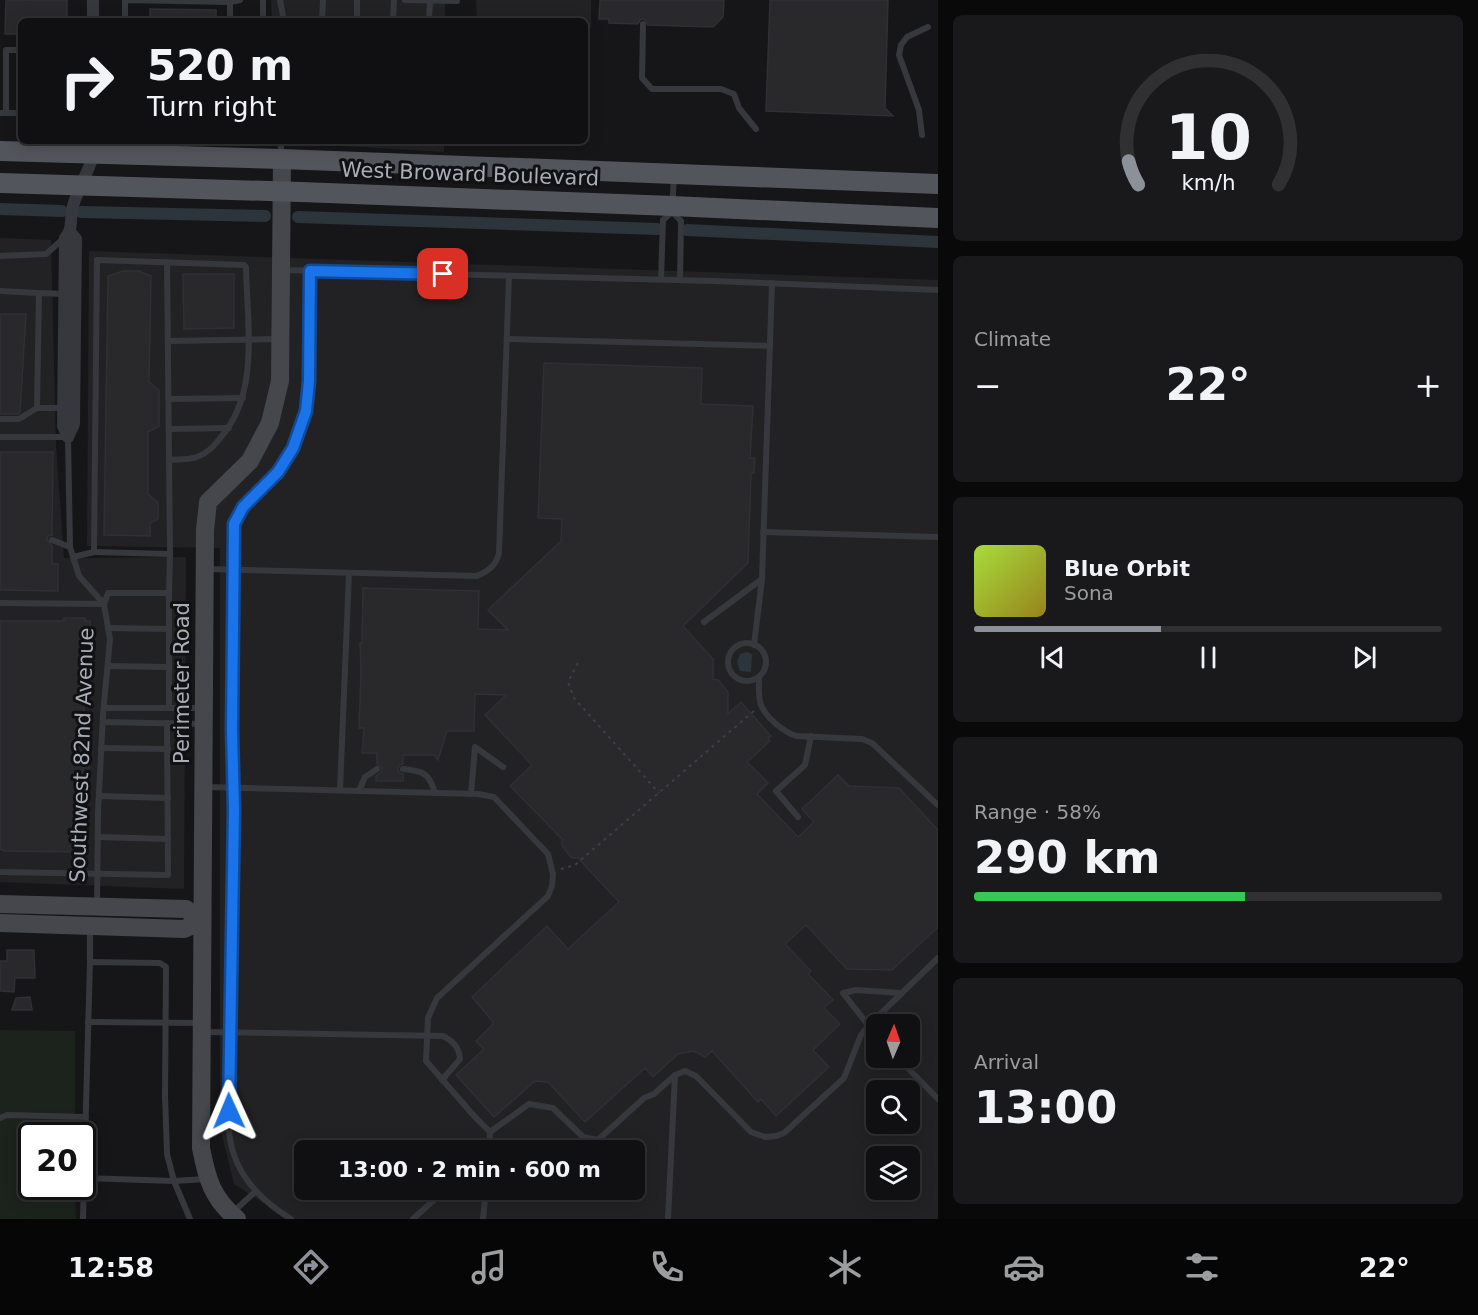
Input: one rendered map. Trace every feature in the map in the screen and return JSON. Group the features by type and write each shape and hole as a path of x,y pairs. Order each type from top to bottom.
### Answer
{"main road":[{"name":"West Broward Boulevard","path":"0,151 95,148 281,150 674,174 938,184"},
{"name":"West Broward Boulevard","path":"0,183 282,191 672,209 938,218"}],"street":[{"path":"93,0 93,18"},
{"name":"Southwest 82nd Avenue","path":"68,437 74,424 69,334 63,294 68,235 79,186 95,148"},
{"name":"Perimeter Road","path":"234,1217 223,1207 207,1179 201,1148 205,530 208,502 250,461 270,423 280,381 281,150"},
{"name":"Southwest 82nd Avenue","path":"68,235 76,239 62,408 63,426 68,437"},
{"path":"0,904 186,909 202,921 184,929 0,923"},
{"path":"63,925 70,906"}],"lane":[{"path":"125,18 125,0 230,2 240,0"},
{"path":"263,0 263,18"},
{"path":"280,0 283,18"},
{"path":"322,18 323,0"},
{"path":"357,0 357,18"},
{"path":"393,18 394,0"},
{"path":"405,0 457,1"},
{"path":"429,18 430,0"},
{"path":"230,2 230,18"},
{"path":"643,24 642,78 652,89 721,89 734,94 739,108 756,129"},
{"path":"922,135 919,110 899,55 901,45 908,37 928,27"},
{"path":"3,113 6,50 18,50"},
{"path":"661,279 663,220 672,209 674,174"},
{"path":"672,209 681,220 680,280"},
{"path":"0,256 46,254 68,235"},
{"path":"94,552 98,260 245,266 248,376 243,398 229,428 210,450 195,458 169,460"},
{"path":"167,262 170,708"},
{"path":"281,270 661,279 938,290"},
{"path":"291,1219 270,1206 256,1191 247,1180 233,1151 229,1098 229,1032 234,788 233,570 234,524 243,507 278,472 293,448 306,411 309,381 310,271"},
{"path":"205,569 477,576 497,562 509,276"},
{"path":"754,645 762,579 772,283"},
{"path":"0,291 63,294"},
{"path":"37,408 39,293"},
{"path":"168,341 280,339"},
{"path":"507,339 770,346"},
{"path":"168,399 243,398"},
{"path":"0,419 19,418 37,408 62,408"},
{"path":"169,429 229,428"},
{"path":"0,437 68,437"},
{"name":"Southwest 82nd Avenue","path":"68,437 70,547 78,576 104,604 110,639 101,748 97,907"},
{"path":"763,532 938,537"},
{"path":"52,540 70,547"},
{"path":"73,556 94,552 170,554"},
{"path":"340,790 350,573"},
{"path":"704,622 762,579"},
{"path":"0,603 104,604 108,593 169,593"},
{"path":"108,628 169,628"},
{"path":"742,644 754,645 760,648 765,659 765,666 759,677 754,680 736,678 728,662 732,651 742,644"},
{"path":"108,666 169,667"},
{"path":"759,677 761,705 788,734 862,739 872,743 938,805"},
{"path":"104,708 170,708 204,716"},
{"path":"103,722 167,723 204,716"},
{"path":"0,872 168,875 167,723"},
{"path":"798,816 776,791 805,765 811,736"},
{"path":"471,794 475,747 503,767"},
{"path":"101,748 168,749"},
{"path":"359,790 365,777 376,769"},
{"path":"403,769 421,771 430,779 435,793"},
{"path":"204,787 471,794 494,798 548,854 553,871 552,886 548,896 437,998 428,1018 426,1061 490,1132"},
{"path":"99,796 168,798"},
{"path":"98,837 168,839"},
{"path":"86,1122 90,926"},
{"path":"880,1014 938,958"},
{"path":"90,962 160,963 166,967 165,1096 168,1154 174,1181 190,1219"},
{"path":"866,1023 843,993 856,990 901,993"},
{"path":"88,1022 166,1023 229,1032 443,1036 454,1043 460,1059 442,1080"},
{"path":"489,1140 490,1132 529,1104 553,1108 583,1137 598,1140 644,1098 654,1094 675,1075 685,1071 696,1076 751,1132 765,1137 776,1136 784,1133 844,1078 861,1035 866,1029"},
{"path":"908,1068 938,1099"},
{"path":"668,1219 675,1075"},
{"path":"0,1118 6,1115 86,1117"},
{"path":"96,1178 174,1181 207,1179"},
{"path":"234,1217 256,1191"},
{"path":"83,1200 83,1219"},
{"path":"413,1219 434,1200"},
{"path":"483,1219 485,1200"}],"path":[{"path":"578,663 568,682 574,698 659,793"},
{"path":"553,871 575,865 761,705"}],"shaded area":[{"path":"271,0 445,0 445,18 272,18"},
{"path":"476,0 591,0 591,28 588,28 588,18 477,18"},
{"path":"311,144 444,144 444,152"},
{"path":"0,238 51,240 56,445 64,558 186,557 184,889 0,882"},
{"path":"89,251 938,280 938,1219 288,1219 234,1184 220,1127 220,548 87,546"},
{"path":"747,652 752,654 751,672 740,671 737,662 740,654"},
{"path":"0,1030 75,1031 75,1122 18,1122 18,1200 75,1200 76,1219 0,1219"}],"building":[{"path":"6,0 67,0 67,18 18,18 18,34 5,34"},
{"path":"600,0 724,0 723,17 713,27 648,25 644,19 638,24 609,23 609,19 599,19"},
{"path":"770,0 888,0 885,108 893,116 766,111"},
{"path":"150,9 216,10 216,18 150,18"},
{"path":"123,271 139,271 151,276 149,382 159,390 159,426 148,432 148,494 158,503 158,519 150,523 150,536 104,535 108,276"},
{"path":"183,274 234,274 234,328 184,329"},
{"path":"0,314 26,314 20,412 18,414 0,414"},
{"path":"544,363 702,368 701,404 753,406 750,458 755,458 754,473 751,473 748,563 683,626 713,659 713,679 718,680 728,692 728,714 741,702 771,736 768,738 770,741 747,762 768,783 757,794 798,837 814,822 802,809 838,775 849,786 899,788 938,830 938,927 892,970 847,969 806,925 785,944 811,971 808,974 833,1000 824,1008 840,1024 813,1050 829,1067 776,1116 761,1099 758,1102 712,1051 705,1057 694,1051 678,1054 653,1077 645,1068 585,1122 548,1082 535,1081 494,1117 456,1075 484,1049 476,1041 494,1023 472,997 547,926 568,949 619,902 578,858 572,858 562,846 562,839 510,786 532,765 485,715 506,695 475,694 474,731 447,731 438,760 434,755 403,755 403,764 399,765 398,769 399,773 403,774 403,781 376,781 376,776 382,768 377,764 377,753 362,753 364,728 359,728 363,588 479,591 478,629 508,630 488,610 561,541 562,519 538,518"},
{"path":"0,452 53,452 52,535 48,536 47,540 52,546 52,564 58,564 58,591 0,590"},
{"path":"64,618 85,618 85,621 90,621 90,633 94,633 90,686 84,686 84,740 89,740 89,768 83,768 82,852 4,851 0,849 0,621 64,621"},
{"path":"7,950 34,950 35,978 15,978 14,992 0,991 0,961 7,961"},
{"path":"30,997 32,1010 12,1010 16,998"}],"waterway":[{"path":"0,209 62,211"},
{"path":"81,212 265,216"},
{"path":"298,217 657,229"},
{"path":"687,230 938,242"}],"route":[{"path":"229,1111 234,810 232,730 234,524 243,507 278,472 293,448 306,411 309,381 310,271 443,274"}]}
